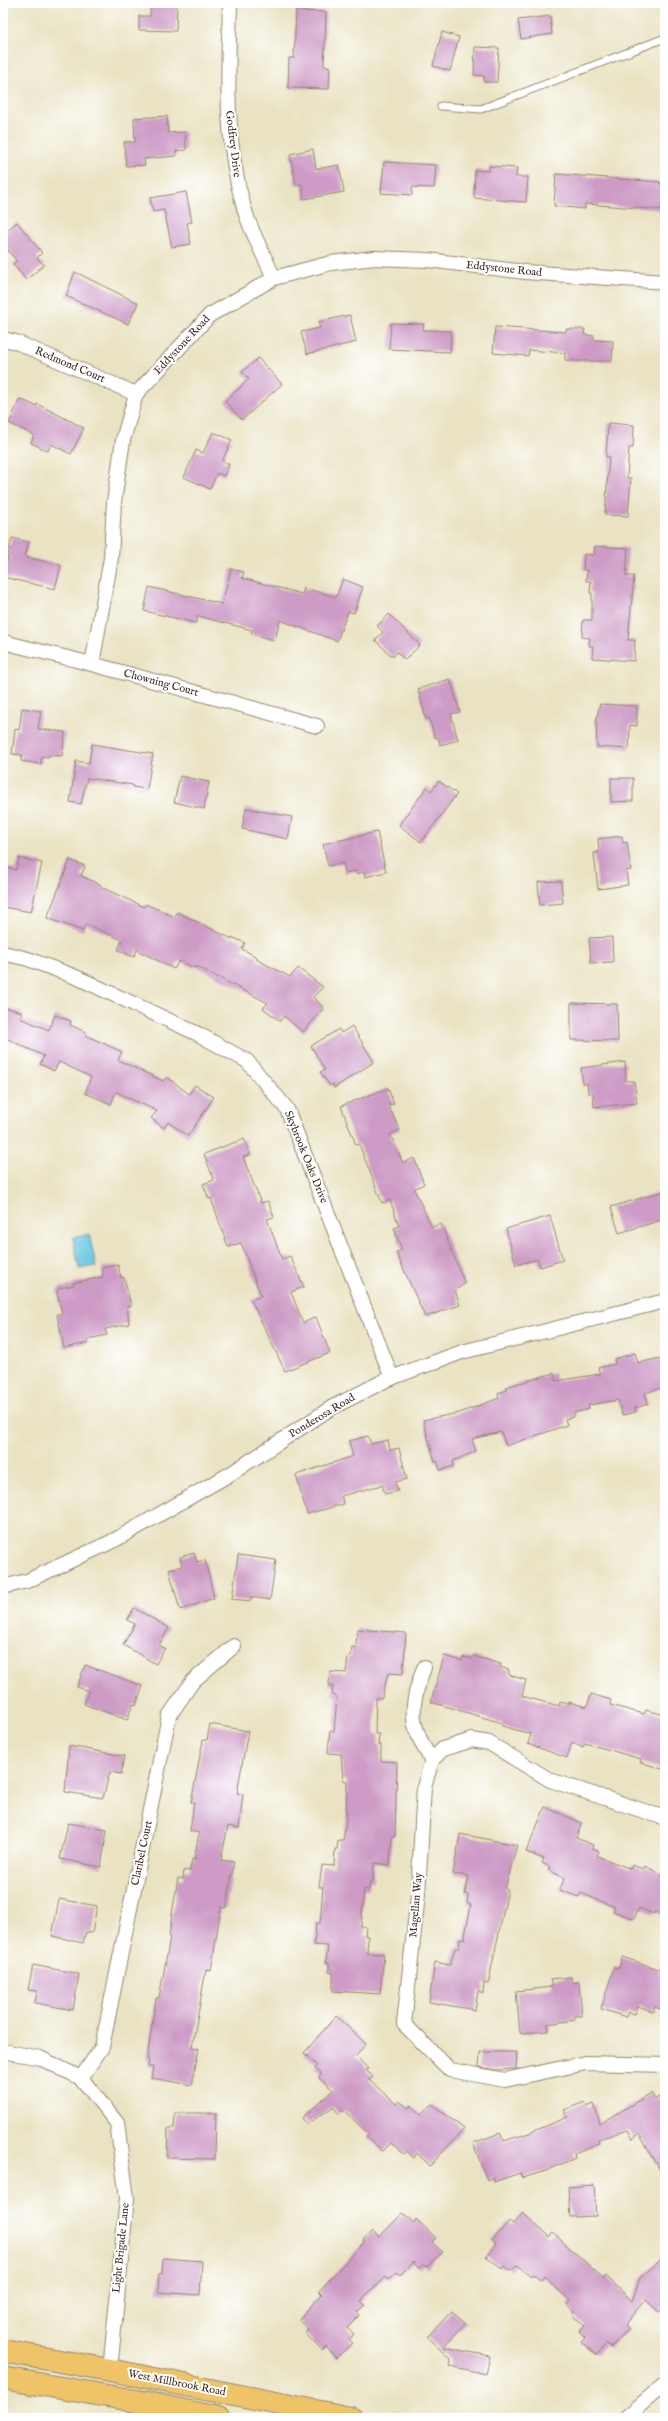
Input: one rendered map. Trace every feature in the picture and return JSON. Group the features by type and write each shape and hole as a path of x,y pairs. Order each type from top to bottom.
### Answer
{"main road":[{"name":"West Millbrook Road","path":"3,2351 110,2370 350,2418"},
{"path":"3,2378 148,2403 218,2418"}],"street":[{"name":"Godfrey Drive","path":"230,3 228,118 232,159 244,210 274,278"},
{"name":"Eddystone Road","path":"92,664 111,558 114,502 123,440 136,394 210,315 274,278 331,263 374,258 428,260 525,272 665,282"},
{"name":"Redmond Court","path":"3,339 16,342 136,394"},
{"name":"Chowning Court","path":"3,642 92,664 317,726"},
{"name":"Skybrook Oaks Drive","path":"3,953 28,959 76,977 198,1034 247,1061 287,1109 392,1378"},
{"name":"Ponderosa Road","path":"3,1588 27,1581 114,1541 230,1474 331,1408 392,1378 462,1352 665,1301"},
{"name":"Claribel Court","path":"81,2078 102,2046 169,1716 193,1681 234,1646"},
{"path":"424,1668 414,1697 415,1728 420,1742 432,1760 443,1749 455,1744 472,1740 489,1743 550,1780 665,1818"},
{"name":"Magellan Way","path":"432,1760 424,1787 418,1894 404,2024 450,2070 505,2080 586,2063 665,2065"},
{"name":"Light Brigade Lane","path":"3,2051 40,2058 81,2078 117,2123 126,2198 110,2370"},
{"path":"625,2418 665,2384"}],"lane":[{"path":"441,106 481,109 665,38"}],"water":[{"path":"89,1234 96,1266 79,1269 73,1238"}],"building":[{"path":"150,3 177,3 176,31 139,30 139,16 150,16"},
{"path":"296,11 326,12 324,66 330,67 329,89 288,88 289,58 294,58"},
{"path":"550,16 552,34 521,39 518,20"},
{"path":"442,32 459,37 450,71 433,66"},
{"path":"475,47 499,48 497,82 484,82 484,76 474,75"},
{"path":"167,116 168,133 185,132 186,150 176,151 176,156 144,159 145,165 126,166 124,142 135,142 134,118"},
{"path":"313,149 316,169 339,165 344,192 304,199 302,184 296,185 290,154"},
{"path":"384,162 436,165 434,188 412,187 412,195 381,193"},
{"path":"489,166 517,168 516,177 528,177 526,202 474,198 475,170 489,171"},
{"path":"556,174 660,182 660,184 665,184 665,210 585,204 585,209 554,206"},
{"path":"186,192 192,222 187,223 191,244 172,247 164,210 153,212 150,198"},
{"path":"17,222 42,253 37,258 44,265 26,280 13,264 17,261 3,245 3,234"},
{"path":"75,272 138,303 128,324 66,296"},
{"path":"350,315 356,342 307,354 301,332 320,328 318,322"},
{"path":"391,323 424,324 423,330 451,331 450,352 389,349"},
{"path":"495,327 566,332 566,329 585,329 584,335 594,336 594,340 613,341 612,361 565,360 565,353 529,350 528,356 493,353"},
{"path":"258,358 282,384 242,420 225,401 249,379 242,372"},
{"path":"20,399 36,406 37,404 84,428 71,454 51,444 48,451 31,443 34,435 9,423"},
{"path":"608,423 634,425 633,448 629,448 627,478 631,478 628,516 605,515 609,457 606,457"},
{"path":"213,432 232,440 222,461 229,464 224,476 217,473 210,489 184,477 196,450 203,453"},
{"path":"12,538 29,542 25,557 61,565 55,589 3,577"},
{"path":"595,546 628,548 626,576 634,576 628,640 635,640 634,661 592,658 593,646 589,646 590,638 582,637 583,620 592,620 592,593 590,593 591,581 586,581 587,570 583,570 584,554 594,555"},
{"path":"231,569 244,572 242,578 302,594 304,588 336,597 343,579 363,587 354,613 348,611 337,641 280,620 275,640 251,634 252,630 198,616 196,623 144,611 149,587 222,604"},
{"path":"389,614 420,645 405,660 397,652 393,657 375,640 383,632 377,626"},
{"path":"450,679 460,712 451,714 458,740 440,745 438,737 435,738 429,718 426,719 418,689"},
{"path":"600,704 637,706 637,726 630,725 629,749 597,747 596,721"},
{"path":"22,708 41,711 38,729 65,732 62,756 42,756 41,764 21,761 22,755 12,754 15,729 19,730"},
{"path":"92,744 153,754 147,789 133,787 133,785 87,778 81,804 70,802 76,761 89,763"},
{"path":"180,776 209,782 204,809 174,802"},
{"path":"611,778 633,778 633,801 611,802"},
{"path":"439,781 457,794 421,842 399,825 427,787 431,791"},
{"path":"246,808 292,817 288,839 242,829"},
{"path":"377,832 386,872 365,877 364,872 357,874 355,871 345,873 343,863 328,866 323,844"},
{"path":"622,836 623,843 627,842 631,870 626,871 628,885 598,889 594,853 599,852 598,839"},
{"path":"19,858 42,863 31,912 3,907 3,866 16,870"},
{"path":"70,860 85,866 81,876 101,885 101,887 144,907 146,904 175,917 177,912 232,939 232,937 245,943 242,949 257,957 256,959 290,977 298,968 323,987 313,997 324,1008 303,1032 284,1016 280,1021 263,1008 268,1003 196,966 195,968 179,961 174,969 137,950 134,957 118,950 122,940 86,924 83,931 47,918"},
{"path":"561,881 563,903 540,905 538,882"},
{"path":"612,937 613,962 591,963 589,938"},
{"path":"571,1003 617,1004 618,1041 571,1040"},
{"path":"3,1007 22,1012 20,1018 49,1030 55,1015 71,1021 70,1025 86,1032 85,1035 122,1052 118,1060 163,1081 167,1077 189,1094 195,1085 214,1097 188,1136 168,1122 164,1128 151,1118 157,1111 116,1092 111,1104 85,1093 91,1077 59,1062 54,1071 40,1064 44,1056 3,1037"},
{"path":"352,1026 374,1062 334,1088 333,1084 330,1086 320,1072 325,1070 311,1046 339,1029 341,1033"},
{"path":"625,1062 626,1081 634,1081 637,1103 594,1107 593,1093 588,1093 587,1083 583,1084 581,1068"},
{"path":"388,1088 394,1104 388,1105 400,1130 390,1134 403,1163 414,1158 424,1184 414,1189 432,1227 441,1224 465,1284 455,1290 460,1305 425,1317 396,1252 402,1250 394,1228 399,1226 390,1200 382,1203 359,1144 356,1145 341,1106"},
{"path":"244,1139 250,1155 243,1157 261,1203 268,1201 274,1217 267,1219 282,1259 290,1256 304,1287 291,1292 303,1323 316,1317 330,1353 285,1371 251,1300 261,1296 241,1243 228,1247 211,1198 209,1199 203,1184 214,1180 204,1154"},
{"path":"665,1191 665,1219 619,1233 611,1207"},
{"path":"550,1216 563,1260 540,1267 538,1259 516,1265 506,1229"},
{"path":"118,1265 121,1278 124,1277 131,1306 127,1306 129,1324 105,1329 107,1335 88,1339 88,1343 64,1348 57,1314 62,1314 57,1291 59,1288 74,1285 73,1283 103,1277 102,1268"},
{"path":"635,1353 638,1363 665,1357 665,1387 645,1393 648,1404 635,1408 636,1412 622,1415 618,1400 588,1405 589,1409 574,1413 574,1417 565,1419 567,1425 506,1446 501,1432 472,1439 476,1451 453,1461 454,1466 440,1470 437,1461 435,1462 423,1420 459,1413 499,1398 498,1393 507,1390 506,1387 554,1373 556,1381 600,1374 598,1368 615,1364 614,1359"},
{"path":"368,1436 371,1444 388,1440 390,1450 399,1448 407,1479 395,1482 398,1491 385,1494 382,1485 341,1496 344,1504 307,1514 296,1475 353,1456 349,1441"},
{"path":"194,1553 197,1562 205,1560 214,1598 180,1610 169,1569 182,1566 180,1557"},
{"path":"238,1555 276,1560 270,1600 251,1597 250,1601 232,1599"},
{"path":"134,1608 169,1628 159,1645 165,1648 156,1664 123,1645 135,1624 127,1620"},
{"path":"357,1629 406,1633 403,1674 388,1673 382,1698 376,1698 375,1734 379,1734 378,1745 381,1745 381,1761 397,1762 395,1836 392,1836 390,1865 374,1863 373,1881 370,1881 369,1890 364,1889 361,1926 366,1927 365,1936 368,1936 367,1953 384,1954 380,1994 333,1991 333,1973 329,1972 329,1963 326,1963 328,1946 314,1945 316,1923 320,1923 323,1887 319,1887 322,1865 334,1866 335,1849 337,1849 338,1840 343,1840 346,1821 347,1781 343,1780 341,1754 328,1753 330,1731 334,1731 337,1697 332,1695 333,1686 329,1686 330,1672 346,1673 348,1657 351,1657 352,1647 356,1648"},
{"path":"444,1656 462,1661 463,1657 472,1659 473,1656 501,1664 500,1667 509,1670 509,1675 526,1680 522,1696 559,1706 560,1702 569,1704 569,1702 587,1707 591,1694 611,1700 610,1705 644,1714 646,1710 665,1715 665,1770 640,1762 641,1759 585,1743 583,1747 572,1742 567,1758 528,1744 531,1734 502,1726 502,1723 431,1702"},
{"path":"85,1665 143,1686 136,1705 133,1704 127,1720 84,1704 89,1691 77,1687"},
{"path":"210,1724 248,1731 237,1793 243,1794 239,1828 228,1826 221,1860 234,1862 226,1908 221,1907 211,1971 206,1970 192,2047 199,2048 192,2085 151,2078 153,2067 148,2067 149,2060 147,2059 156,1998 159,1998 170,1938 178,1878 183,1879 184,1870 190,1871 192,1859 194,1860 199,1833 190,1831 194,1803 191,1803 203,1740 207,1740"},
{"path":"69,1746 124,1756 121,1774 110,1772 103,1798 65,1792"},
{"path":"545,1807 582,1823 576,1838 593,1845 592,1848 599,1851 597,1856 631,1869 632,1865 643,1869 645,1866 665,1876 665,1916 655,1911 654,1914 639,1908 634,1919 613,1911 615,1907 581,1893 579,1897 559,1890 565,1878 548,1870 550,1867 542,1863 544,1859 526,1852"},
{"path":"68,1823 107,1830 101,1867 60,1859"},
{"path":"460,1834 517,1845 505,1889 508,1890 488,1984 484,1983 483,1993 478,1991 475,2010 429,2002 435,1962 450,1965 455,1948 459,1948 460,1939 464,1940 471,1905 467,1903 468,1895 465,1894 469,1876 453,1874"},
{"path":"59,1899 97,1906 92,1933 86,1932 83,1943 52,1936"},
{"path":"622,1957 665,1971 665,2010 654,2007 654,2012 638,2006 635,2014 628,2012 626,2017 601,2009 614,1967 619,1968"},
{"path":"33,1965 79,1974 73,2010 35,2003 37,1991 28,1990"},
{"path":"571,1977 572,1983 579,1982 582,2016 574,2016 575,2020 548,2024 549,2031 520,2033 516,1991 552,1987 550,1979"},
{"path":"336,2016 366,2044 356,2056 373,2077 369,2080 396,2104 399,2101 409,2108 411,2105 421,2115 432,2104 464,2129 430,2166 417,2153 414,2158 406,2151 404,2154 391,2143 383,2151 366,2137 369,2134 343,2110 339,2114 333,2107 307,2124 302,2118 333,2090 319,2078 321,2074 315,2068 317,2066 304,2053"},
{"path":"480,2052 517,2052 516,2069 496,2070 479,2067"},
{"path":"651,2093 655,2099 659,2097 665,2106 665,2178 639,2134 633,2139 628,2130 598,2139 599,2143 574,2153 575,2158 546,2171 522,2178 520,2173 494,2182 493,2177 487,2180 473,2143 500,2133 504,2141 529,2133 568,2117 564,2110 585,2102 587,2107 594,2104 600,2124"},
{"path":"175,2113 216,2113 215,2159 167,2158 168,2128 174,2128"},
{"path":"594,2185 596,2216 570,2217 568,2187"},
{"path":"403,2213 414,2223 416,2219 436,2238 432,2242 443,2252 427,2267 424,2264 419,2269 413,2262 400,2275 397,2272 389,2280 385,2277 365,2296 361,2302 365,2305 357,2312 360,2315 347,2328 354,2334 349,2340 353,2343 336,2358 326,2347 322,2351 305,2333 308,2329 298,2320 322,2294 319,2291 364,2242 363,2240 372,2231 379,2237"},
{"path":"523,2213 549,2237 553,2233 604,2279 606,2276 632,2301 640,2278 665,2256 665,2305 659,2312 646,2300 625,2325 629,2329 610,2348 606,2344 597,2355 581,2342 585,2338 579,2332 585,2326 572,2314 574,2311 567,2305 570,2301 544,2276 541,2281 533,2274 531,2276 517,2265 511,2271 505,2266 503,2269 486,2256 496,2244 492,2241 509,2221 513,2224"},
{"path":"163,2258 202,2261 200,2295 158,2292 159,2274 162,2274"},
{"path":"452,2311 466,2323 443,2347 490,2356 486,2374 450,2366 451,2360 427,2337"}]}
